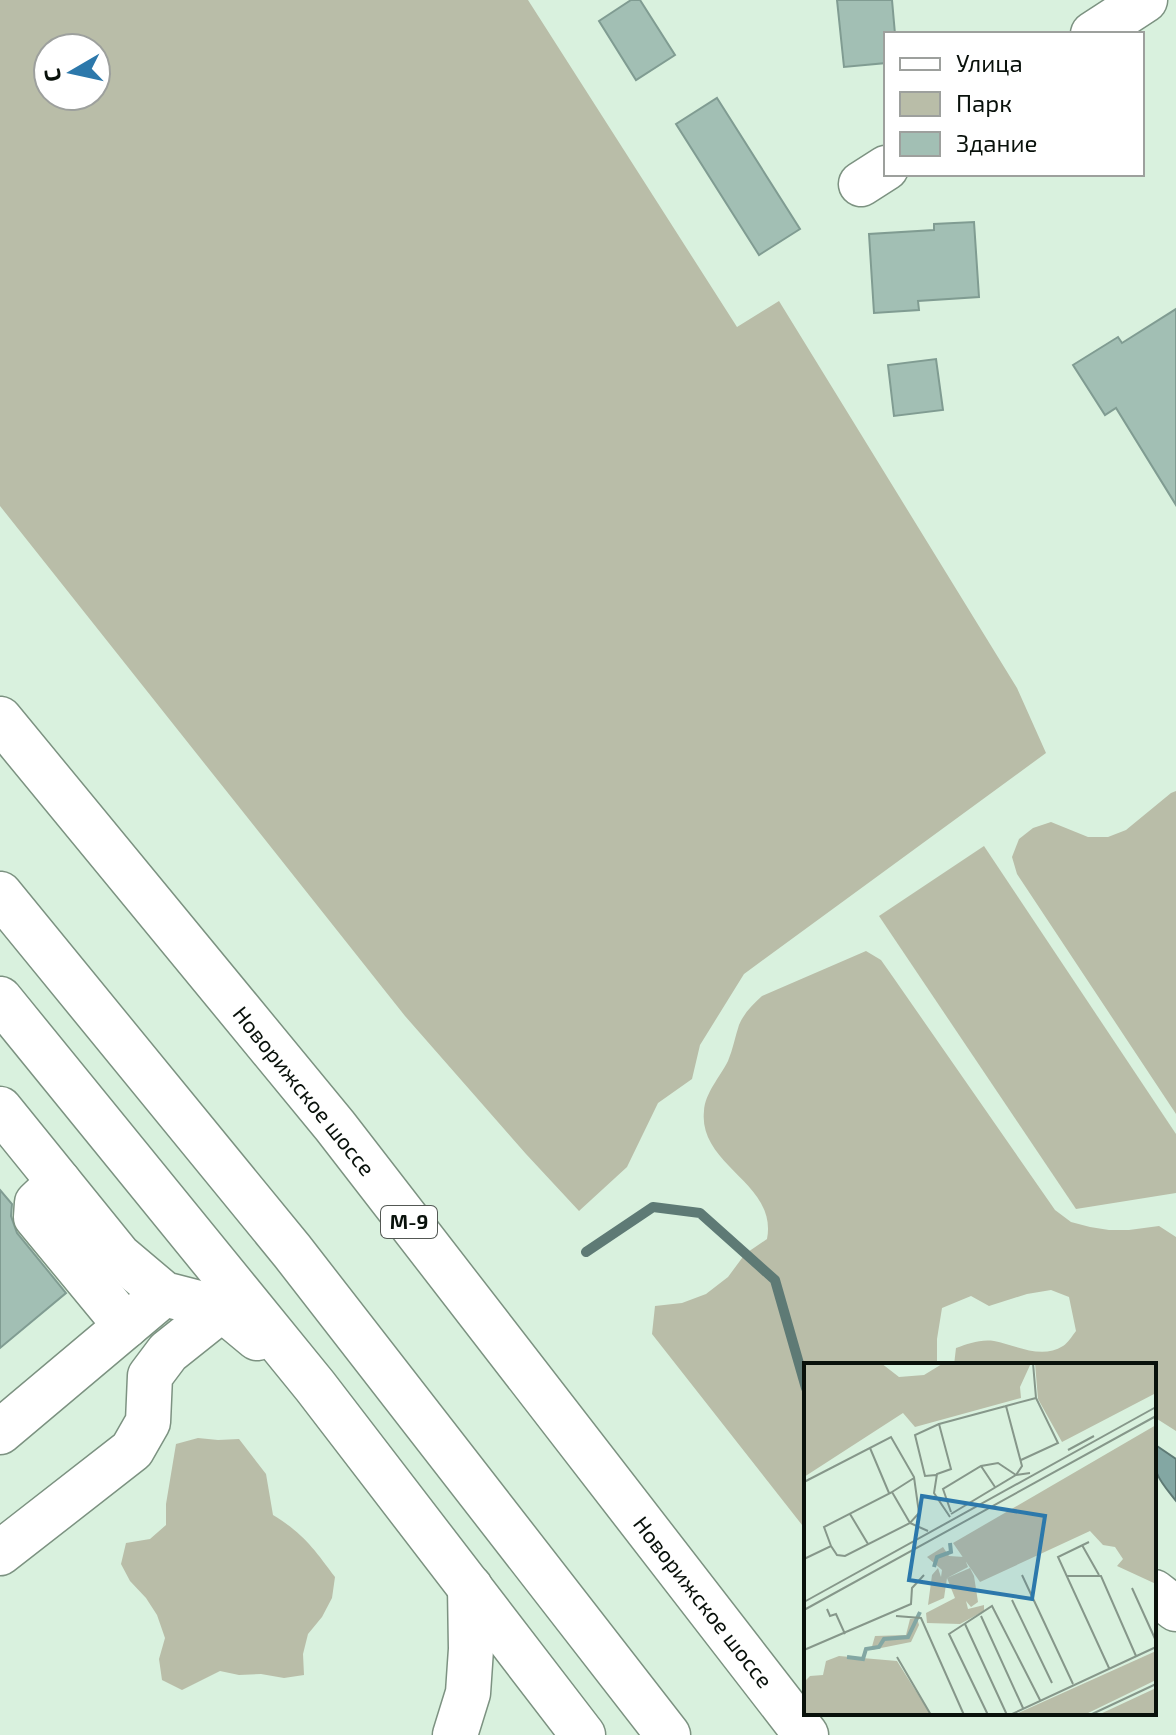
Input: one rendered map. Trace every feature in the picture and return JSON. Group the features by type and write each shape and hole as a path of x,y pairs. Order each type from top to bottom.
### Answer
{"main road":[{"path":"1096,32 1145,0"},
{"name":"Новорижское шоссе","path":"0,719 335,1126 806,1735"},
{"path":"0,894 292,1251 668,1735"},
{"path":"0,999 315,1386 583,1735"},
{"path":"0,1109 119,1256 164,1294 222,1309 315,1386"},
{"path":"59,1182 37,1203 36,1217 126,1326"},
{"path":"0,1432 164,1294"},
{"path":"0,1553 132,1450 148,1422 150,1376 168,1352 222,1309"},
{"path":"455,1735 468,1693 470,1587"},
{"path":"1156,1594 1176,1609"}],"green space":[{"path":"0,0 528,0 737,327 779,301 1017,688 1046,753 744,974 700,1045 692,1079 658,1103 627,1167 579,1211 405,1016 0,506"},
{"path":"1176,791 1176,1114 1017,874 1012,857 1019,839 1033,828 1051,822 1088,837 1108,837 1126,830"},
{"path":"984,846 1176,1134 1176,1193 1076,1209 879,916"},
{"path":"866,951 881,960 1055,1210 1071,1222 1090,1227 1129,1230 1159,1226 1176,1237 1176,1431 1156,1418 1156,1363 954,1363 956,1348 970,1344 994,1341 1046,1352 1063,1346 1076,1331 1069,1297 1051,1290 989,1306 971,1296 942,1308 937,1363 804,1363 804,1527 652,1334 655,1306 682,1303 706,1294 728,1277 745,1254 767,1239 767,1220 761,1203 713,1146 705,1130 704,1111 713,1085 728,1061 741,1021 762,996"},
{"path":"198,1438 239,1439 266,1474 273,1515 308,1543 335,1577 332,1598 308,1634 303,1654 304,1675 284,1678 220,1671 182,1690 162,1680 159,1659 165,1638 157,1615 130,1581 121,1564 126,1543 150,1539 166,1525 166,1504 176,1444"}],"water":[{"path":"1156,1445 1176,1459 1176,1501 1165,1486 1158,1476"}],"building":[{"path":"631,0 640,0 675,55 636,80 599,21"},
{"path":"837,0 892,0 895,32 884,32 884,63 844,67"},
{"path":"717,98 800,229 759,255 676,124"},
{"path":"974,222 979,297 918,301 919,310 874,313 869,234 934,230 934,224"},
{"path":"1176,309 1176,505 1116,408 1105,415 1073,365 1118,337 1122,343"},
{"path":"936,359 943,410 894,416 888,365"},
{"path":"0,1190 12,1204 11,1216 17,1233 66,1293 0,1348"}],"waterway":[{"path":"586,1252 653,1207 700,1213 775,1280 804,1381"}]}
